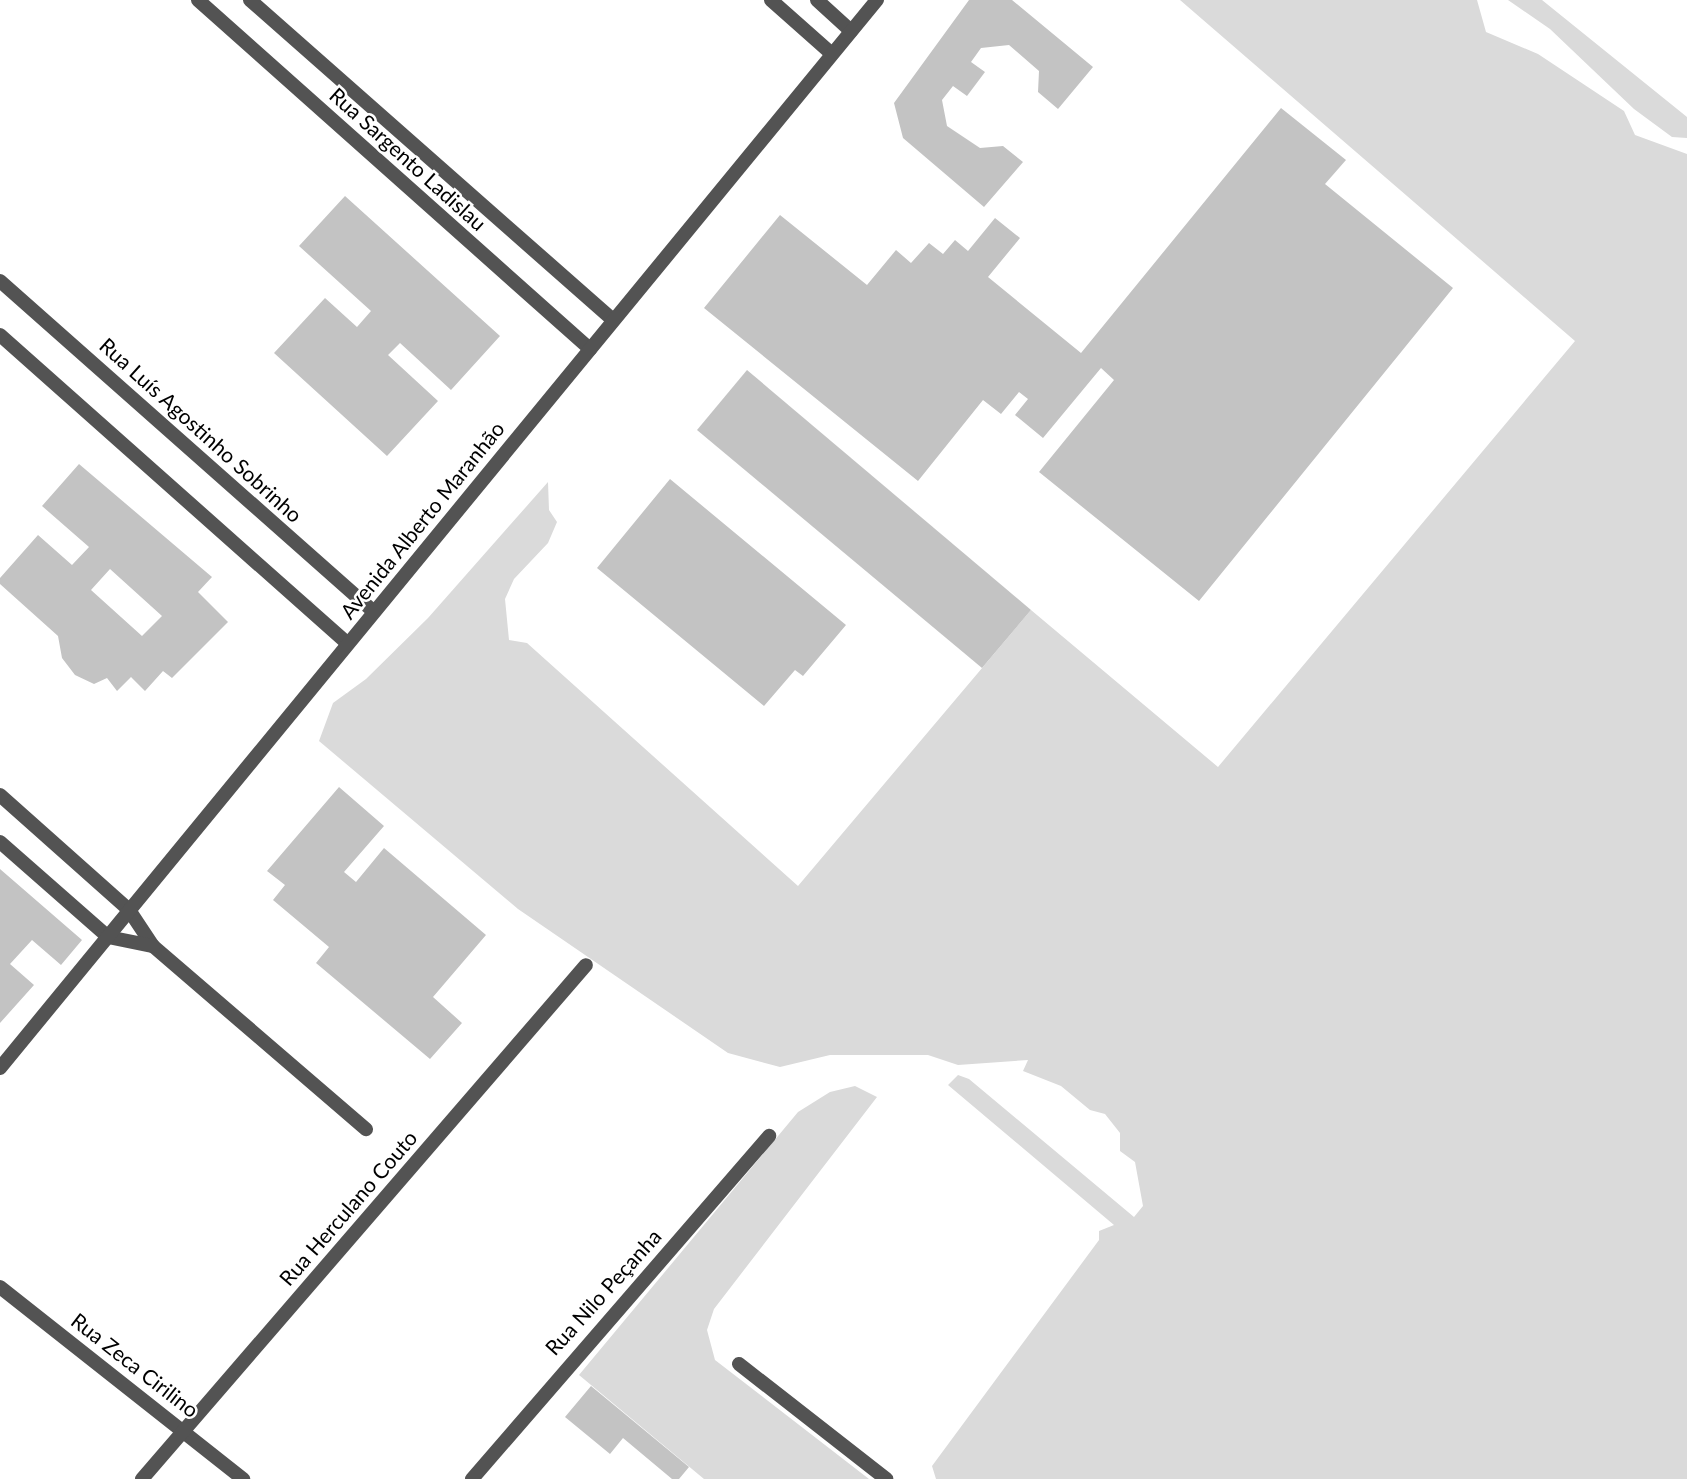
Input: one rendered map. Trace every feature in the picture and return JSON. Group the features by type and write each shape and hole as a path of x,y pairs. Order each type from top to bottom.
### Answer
{"street":[{"name":"Rua Sargento Ladislau","path":"198,0 590,349"},
{"name":"Rua Sargento Ladislau","path":"250,0 614,320"},
{"path":"771,0 832,54"},
{"path":"817,0 851,31"},
{"name":"Avenida Alberto Maranhão","path":"0,1068 877,0"},
{"name":"Rua Luís Agostinho Sobrinho","path":"0,281 373,611"},
{"path":"0,335 348,643"},
{"path":"0,795 129,910 153,946 366,1129"},
{"path":"0,842 108,937 153,946"},
{"name":"Rua Herculano Couto","path":"142,1479 586,965"},
{"name":"Rua Nilo Peçanha","path":"471,1479 769,1136"},
{"name":"Rua Zeca Cirilino","path":"0,1287 185,1430 243,1479"},
{"path":"738,1364 886,1479"}],"shaded area":[{"path":"1180,0 1477,0 1486,32 1538,54 1624,111 1635,135 1687,154 1687,1479 936,1479 932,1466 1099,1240 1099,1231 1114,1225 948,1085 958,1075 969,1079 1134,1217 1143,1206 1135,1162 1120,1151 1120,1133 1105,1114 1090,1110 1061,1086 1023,1071 1028,1060 958,1065 928,1055 830,1055 780,1067 728,1053 518,909 319,741 333,703 366,679 428,618 548,482 549,510 557,522 548,543 514,579 505,599 509,640 527,643 798,886 1031,610 1218,767 1575,341"},
{"path":"1508,0 1542,0 1687,117 1687,138 1672,137 1634,109 1550,29"},
{"path":"855,1086 877,1097 714,1309 707,1330 715,1360 869,1479 704,1479 579,1375 798,1112 830,1092"}],"building":[{"path":"969,0 1012,0 1093,67 1058,109 1038,92 1039,71 1009,45 981,48 971,62 985,72 967,96 953,86 942,100 947,126 980,148 1003,146 1023,162 984,207 903,138 894,103"},
{"path":"1281,108 1346,160 1325,184 1453,288 1199,601 1039,472 1114,380 1101,368 1043,438 1015,415 1028,399 1019,392 1001,414 983,400 918,481 704,308 780,215 867,285 896,250 911,263 929,243 943,254 955,240 968,251 995,218 1020,238 988,277 1081,353"},
{"path":"345,196 500,336 451,390 400,343 388,355 438,401 387,456 274,353 325,298 357,327 371,311 299,246"},
{"path":"747,370 1031,610 982,668 697,430"},
{"path":"79,464 212,577 198,592 228,622 172,678 163,671 145,691 131,677 117,691 107,678 94,684 75,675 62,658 58,636 0,584 0,578 38,535 72,565 89,547 42,506","holes":["110,569 162,616 142,636 91,590"]},
{"path":"670,479 846,625 803,676 795,670 764,706 597,568"},
{"path":"339,787 384,826 344,872 356,882 384,848 486,935 433,997 462,1023 430,1059 316,963 329,947 273,900 285,885 267,871"},
{"path":"0,869 82,940 61,965 32,940 10,964 34,985 0,1023"},
{"path":"591,1386 689,1467 679,1479 672,1479 623,1438 610,1454 565,1417"}]}
